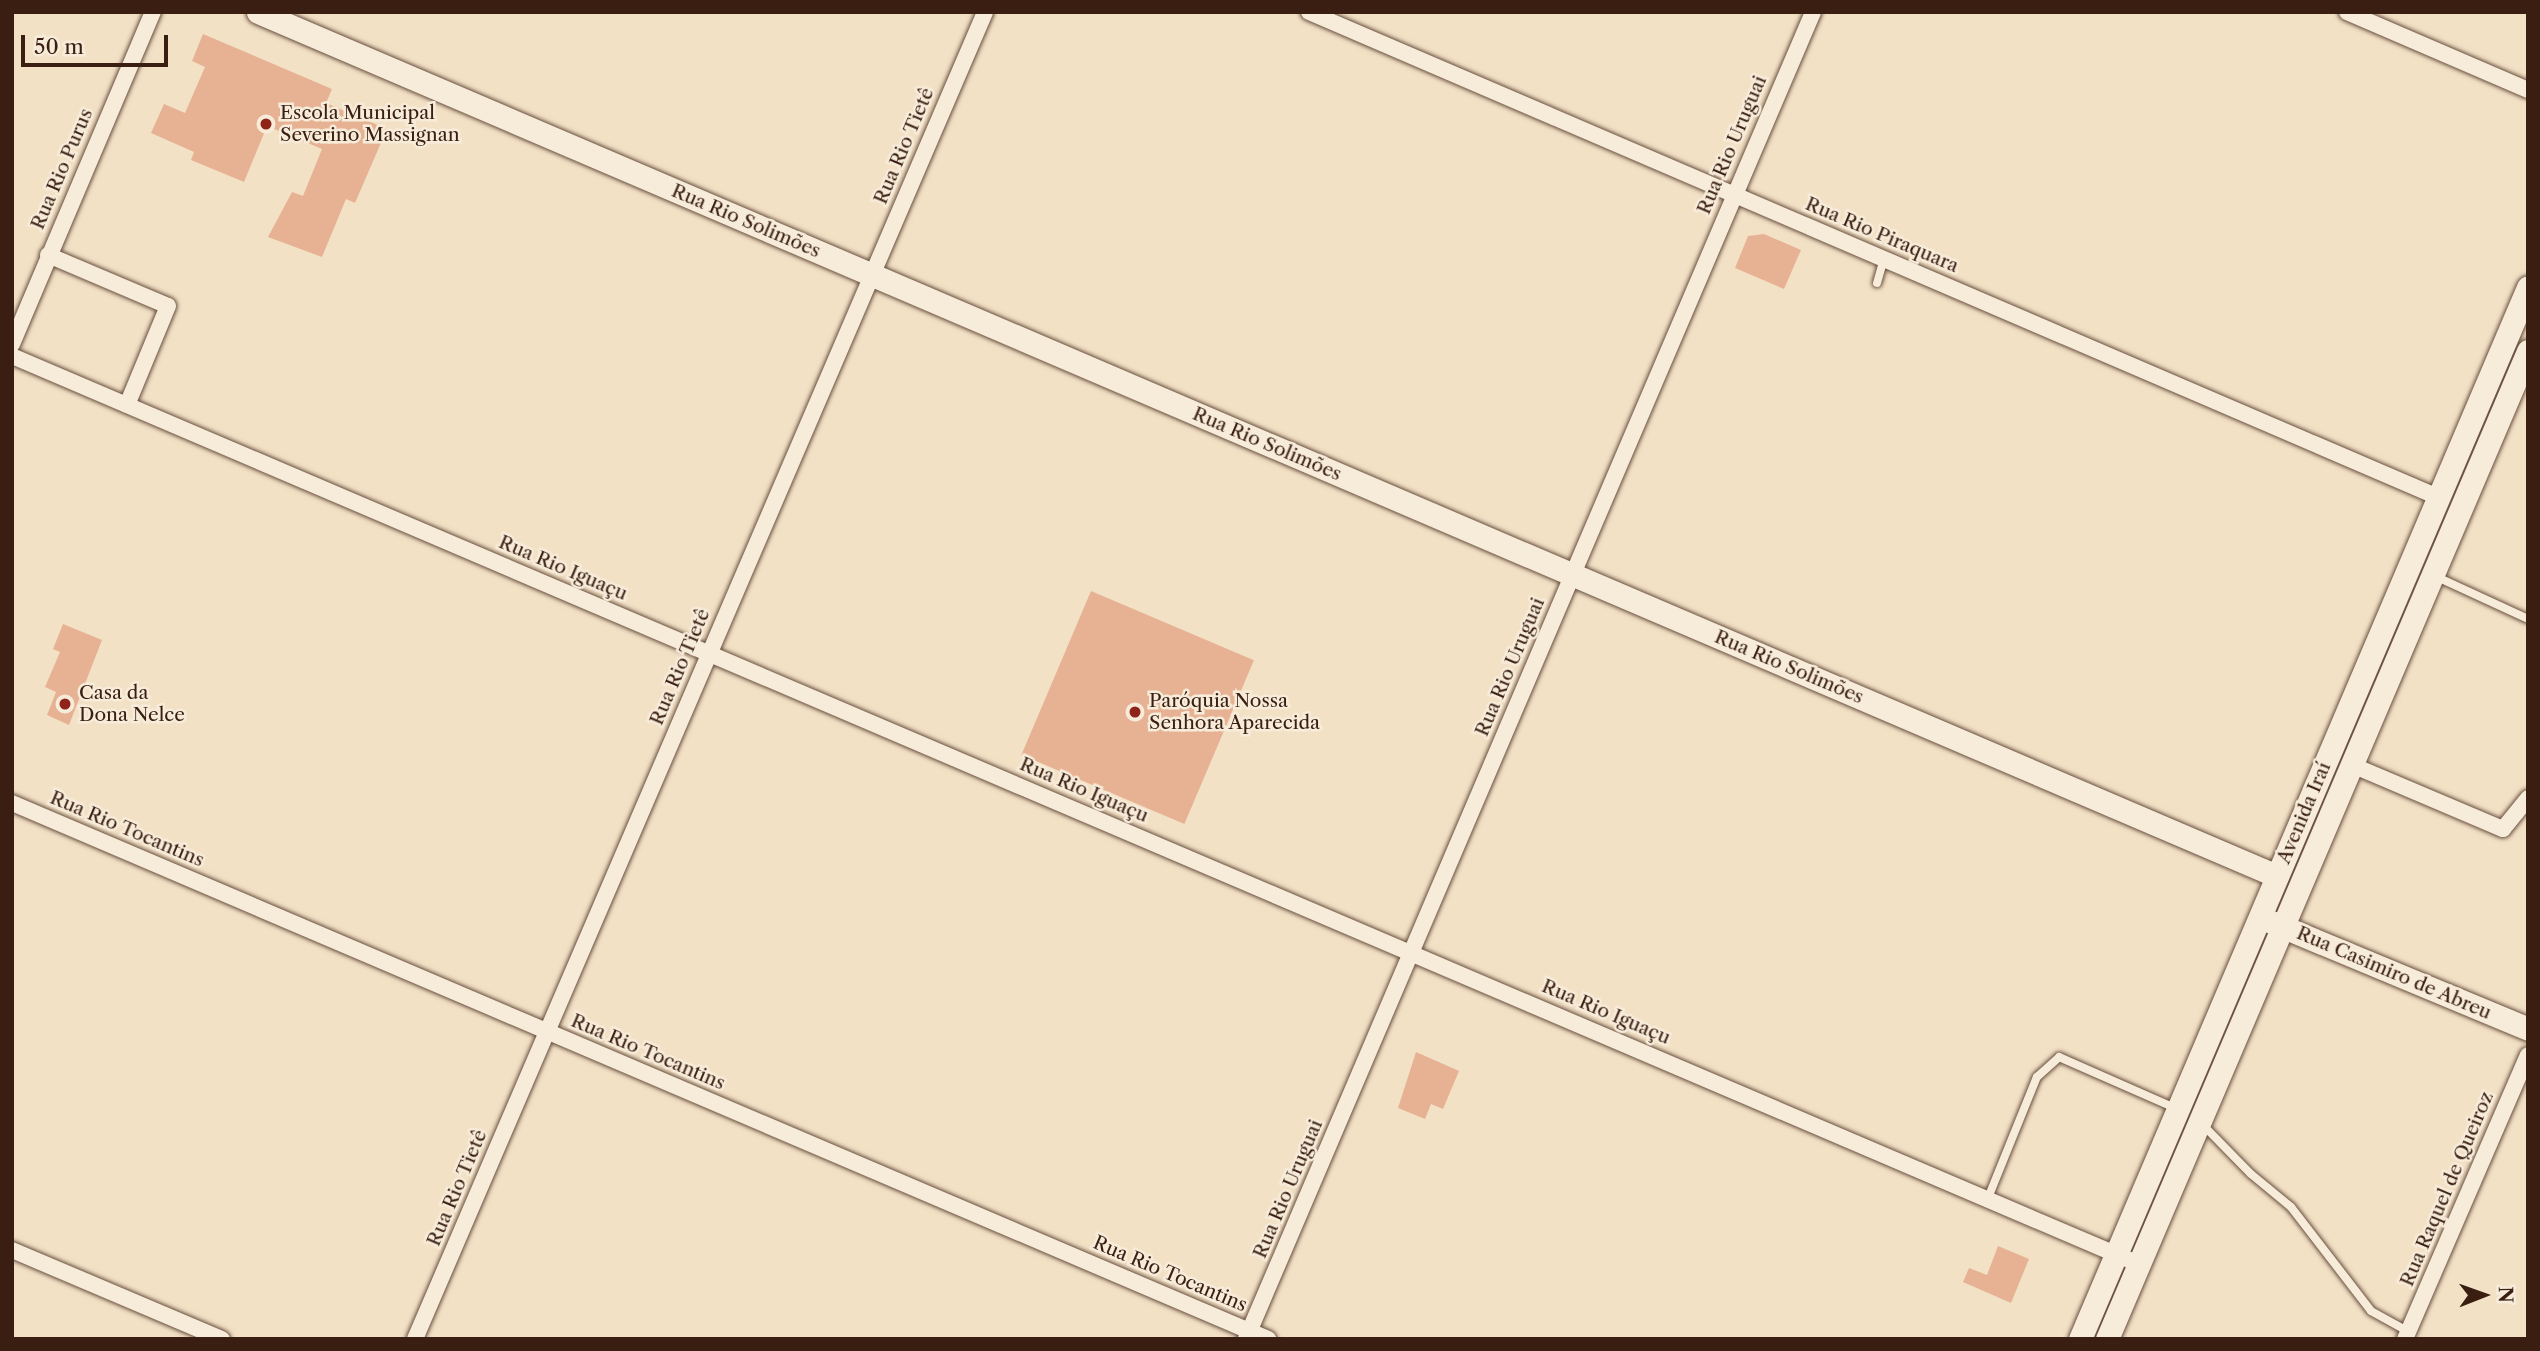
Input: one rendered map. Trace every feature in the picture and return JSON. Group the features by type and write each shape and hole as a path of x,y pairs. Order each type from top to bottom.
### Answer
{"street":[{"name":"Rua Rio Purus","path":"12,344 153,12"},
{"name":"Rua Rio Solimões","path":"258,12 2277,876"},
{"name":"Rua Rio Tietê","path":"415,1339 985,12"},
{"name":"Rua Rio Piraquara","path":"1309,12 2438,497"},
{"name":"Rua Rio Uruguai","path":"1248,1335 1813,12"},
{"path":"2347,12 2528,90"},
{"path":"48,255 169,306 127,405"},
{"name":"Avenida Iraí","path":"2080,1339 2528,287"},
{"path":"2504,342 2527,353"},
{"name":"Avenida Iraí","path":"2107,1339 2527,353"},
{"name":"Rua Rio Iguaçu","path":"12,356 2139,1264"},
{"path":"2479,403 2498,404 2501,414"},
{"path":"2352,765 2502,829 2528,798"},
{"name":"Rua Rio Tocantins","path":"12,803 548,1031 1248,1335 1268,1339"},
{"name":"Rua Casimiro de Abreu","path":"2259,917 2528,1029"},
{"name":"Rua Raquel de Queiroz","path":"2407,1335 2528,1055"},
{"path":"2142,1194 2163,1209"},
{"path":"12,1251 222,1339"}],"lane":[{"path":"1877,283 1884,259"},
{"path":"2432,575 2528,619"},
{"path":"1988,1198 2037,1077 2059,1057 2178,1109"},
{"path":"2200,1121 2251,1174 2291,1207 2371,1311 2407,1335"}],"building":[{"path":"203,34 332,89 326,103 387,129 355,203 346,199 322,257 268,237 292,192 303,196 322,149 267,126 244,182 191,160 194,152 151,133 164,104 185,113 205,67 192,61"},
{"path":"1764,234 1801,250 1784,289 1735,268 1748,236"},
{"name":"Paróquia Nossa Senhora Aparecida","path":"1091,591 1254,660 1184,824 1021,755"},
{"path":"63,624 102,640 69,725 47,715 56,692 45,687 60,652 53,649"},
{"path":"1416,1052 1459,1071 1443,1109 1431,1104 1425,1119 1398,1108"},
{"path":"1998,1246 2029,1259 2011,1303 1963,1282 1969,1268 1987,1275"}],"place":[{"name":"Escola Municipal Severino Massignan","path":"266,124"},
{"name":"Casa da Dona Nelce","path":"65,704"},
{"name":"Paróquia Nossa Senhora Aparecida","path":"1135,712"}]}
